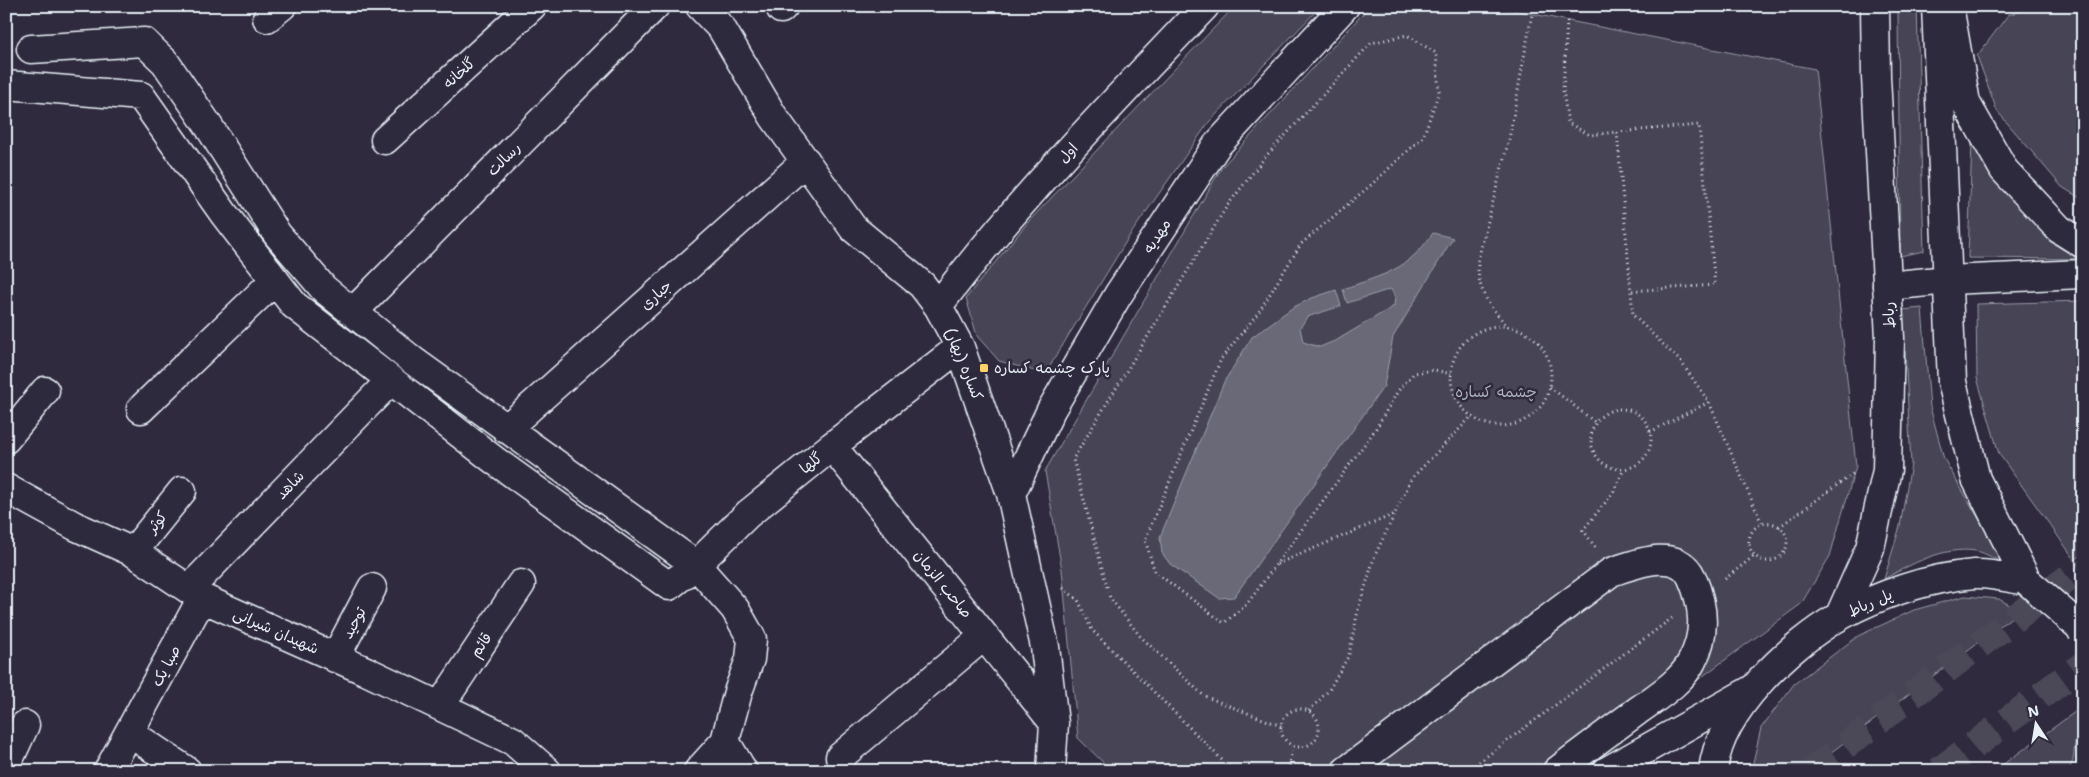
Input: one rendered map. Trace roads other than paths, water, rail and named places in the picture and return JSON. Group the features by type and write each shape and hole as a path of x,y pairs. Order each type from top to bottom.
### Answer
{"main road":[{"name":"گلخانه","path":"385,140 532,6"},
{"name":"رسالت","path":"353,312 655,6"},
{"name":"کساره (بهار)","path":"700,6 722,29 773,116 853,228 922,285 938,306 960,347 1011,494 1045,647 1054,723 1051,771"},
{"name":"اول","path":"938,306 983,247 1112,104 1206,6"},
{"name":"مهدیه","path":"1011,494 1051,410 1118,295 1216,145 1344,6"},
{"name":"رباط","path":"1840,617 1870,548 1887,470 1890,338 1875,6"},
{"path":"1936,6 1952,382 1976,479 2027,581 2080,627 2083,633"},
{"path":"1949,6 1966,103 2004,170 2059,229 2083,244"},
{"path":"32,49 144,42 170,69 277,234 324,289 412,360 696,565 735,609 752,639 750,659 724,741 698,771"},
{"path":"6,85 141,96 218,206 294,305 391,380"},
{"name":"جباری","path":"506,429 806,161"},
{"path":"1887,286 1948,280 2083,274"},
{"path":"141,410 275,280"},
{"name":"گلها","path":"391,380 494,460 668,586 696,565 748,514 960,347"},
{"name":"شاهد","path":"195,594 391,380"},
{"path":"6,439 45,391"},
{"name":"صاحب الزمان","path":"832,446 1054,723"},
{"name":"شهیدان شیرانی","path":"6,488 75,526 132,552 195,594 513,741 531,766"},
{"name":"کوثر","path":"132,552 182,492"},
{"path":"1346,771 1611,572 1645,561 1668,559 1688,569 1700,597 1704,629 1692,662 1672,685 1557,771"},
{"name":"پل رباط","path":"1713,771 1715,756 1727,728 1753,689 1798,646 1840,617 1894,592 1933,581 1975,574 2027,581"},
{"name":"قائم","path":"440,706 521,584"},
{"name":"توحید","path":"335,658 372,588"},
{"name":"صبا یک","path":"108,771 130,734 195,594"},
{"path":"840,757 984,636"},
{"path":"1607,771 1753,689"},
{"path":"6,766 24,725"},
{"path":"130,734 187,771"},
{"path":"724,741 743,771"}],"water":[{"path":"1433,233 1453,238 1393,337 1384,386 1234,597 1219,598 1170,564 1162,553 1160,537 1224,382 1252,337 1292,308 1312,298 1336,290 1341,306 1307,317 1300,328 1303,342 1320,347 1337,340 1394,306 1395,297 1391,289 1347,303 1343,289 1394,270 1414,256"}],"tunnel":[{"path":"1811,771 2083,567"},
{"path":"1939,771 2083,665"}],"place":[{"name":"پارک چشمه کساره","path":"984,368"}],"park label":[{"name":"چشمه کساره","path":"1496,392"}]}
